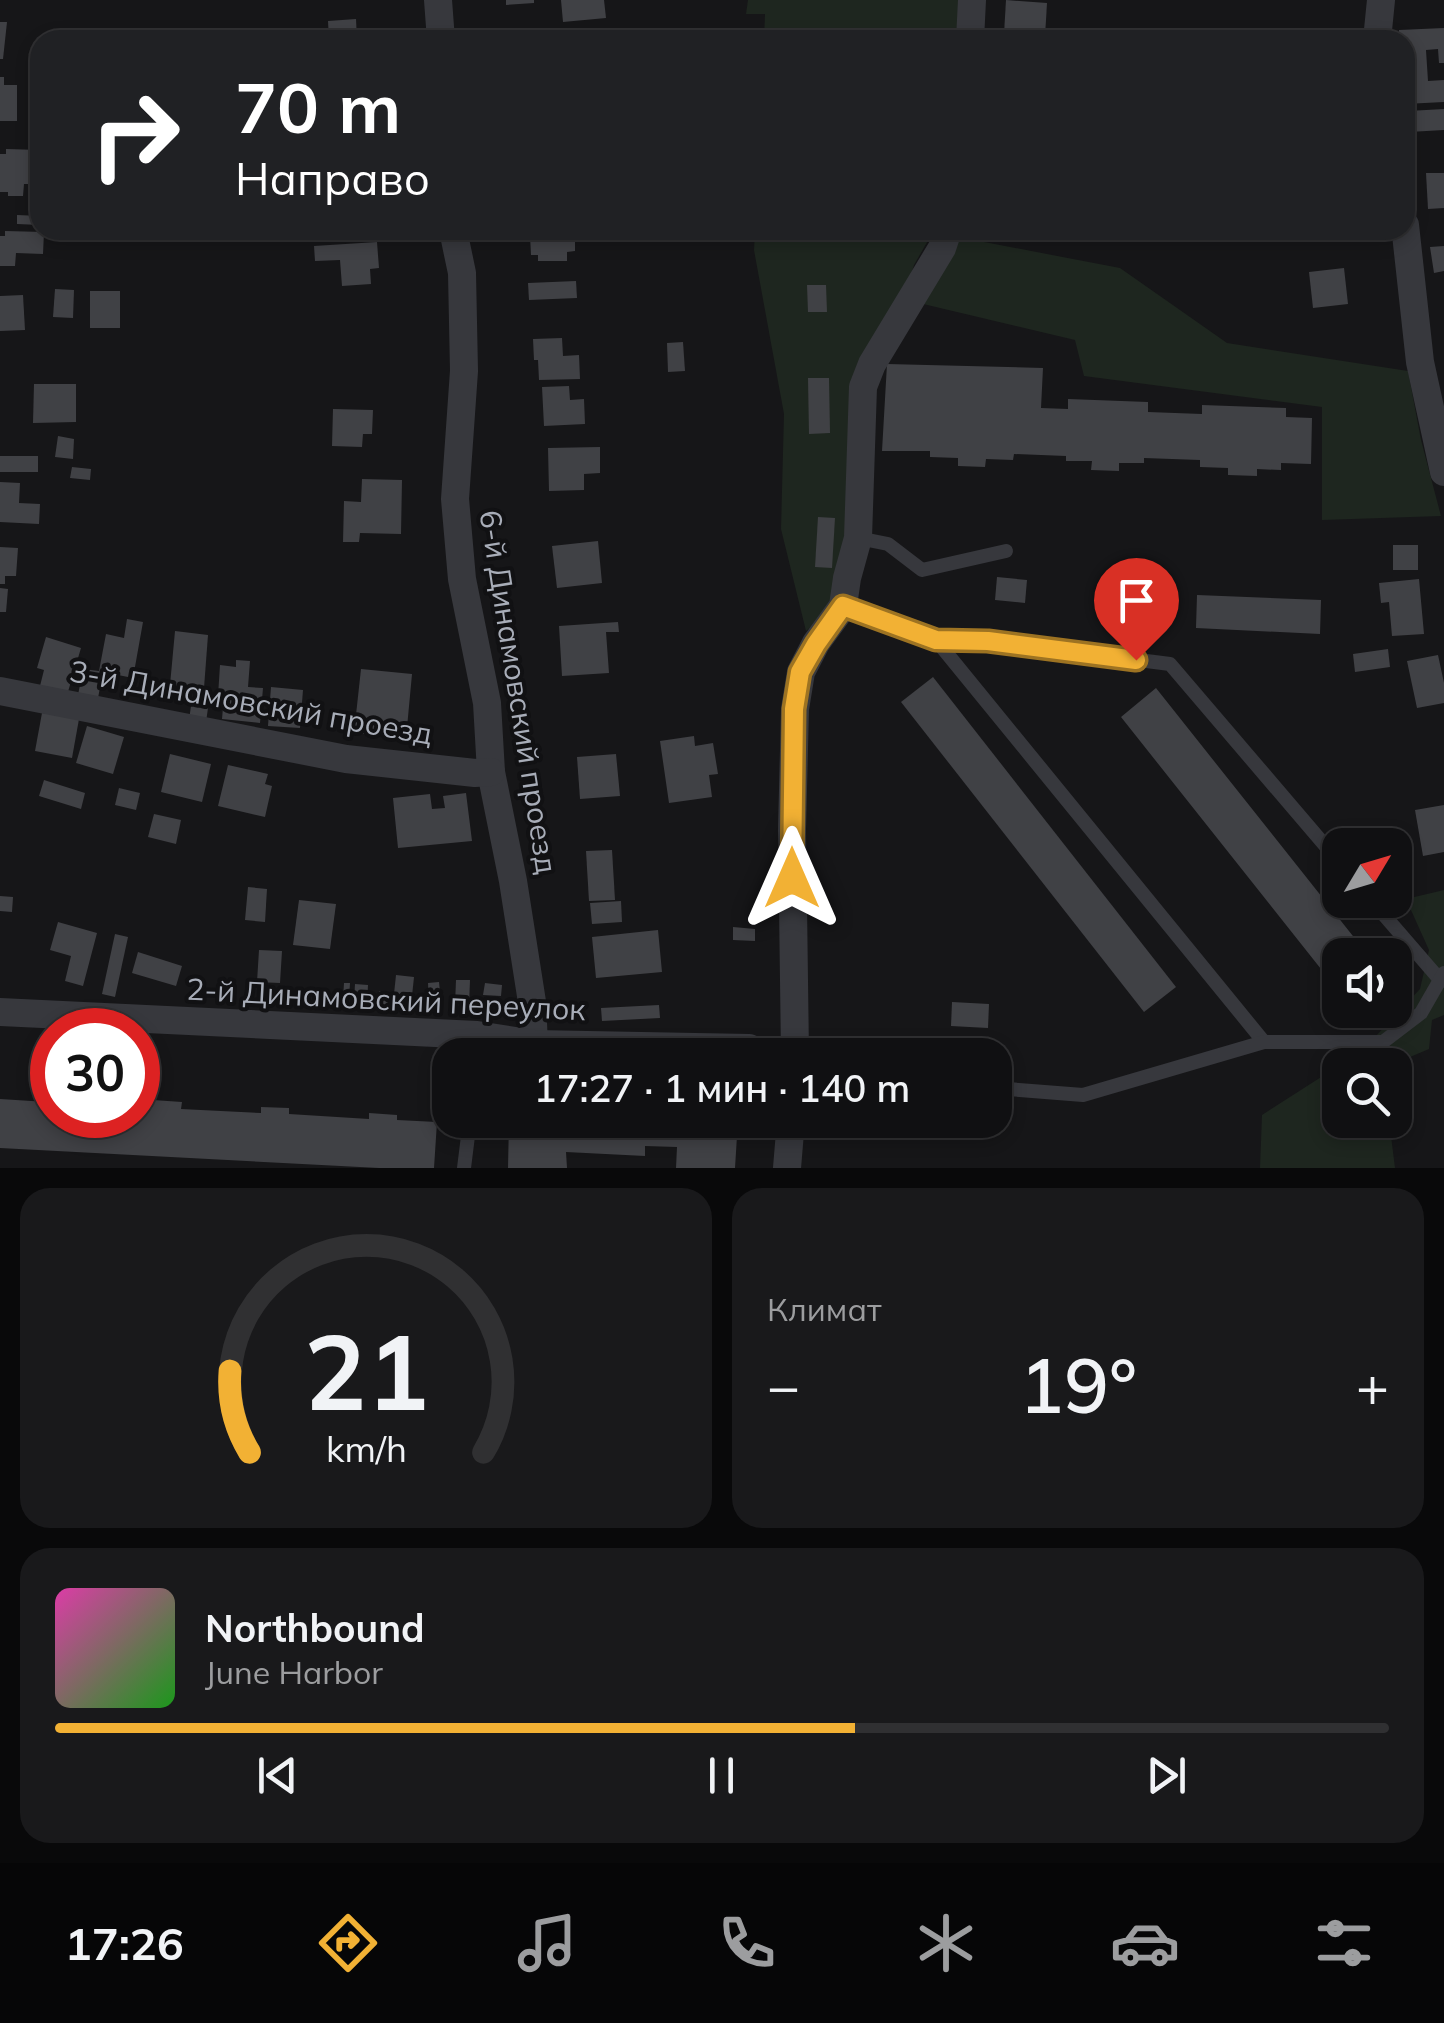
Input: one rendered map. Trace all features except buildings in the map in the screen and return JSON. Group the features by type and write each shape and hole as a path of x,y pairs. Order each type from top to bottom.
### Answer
{"street":[{"path":"438,0 440,30"},
{"path":"970,30 972,0"},
{"path":"1378,30 1382,0"},
{"name":"6-й Динамовский проезд","path":"455,240 462,272 464,371 456,500 462,579 486,702 491,772 522,932 534,1038"},
{"path":"794,1038 794,709 800,672 843,606 858,538 863,387 872,364 945,240"},
{"path":"1407,240 1420,362 1444,472"},
{"name":"3-й Динамовский проезд","path":"0,692 346,759 491,772"},
{"name":"2-й Динамовский переулок","path":"0,1012 432,1042"},
{"path":"788,1168 790,1138"}],"lane":[{"path":"858,538 888,544 922,570 1006,551"},
{"path":"843,606 936,640 988,641 1170,664 1322,842"},
{"path":"936,640 1264,1042"},
{"path":"1012,1089 1083,1095 1264,1042 1383,1042 1421,1013 1442,977 1388,918"},
{"path":"464,1168 468,1138"}],"shaded area":[{"path":"748,0 962,0 960,30 764,30 765,14 746,14"},
{"path":"754,240 928,240 914,265 905,294 880,329 845,552 832,609 806,631 781,529 784,414"},
{"path":"956,240 974,240 1120,268 1227,343 1408,371 1441,516 1322,520 1322,407 1084,376 1075,340 919,303"},
{"path":"1444,890 1444,1015 1432,1020 1429,1049 1412,1056 1412,1048 1365,1048 1383,1028 1412,1028 1412,998 1420,989 1429,950 1412,912 1412,898"},
{"path":"1322,1077 1322,1138 1391,1138 1395,1168 1260,1168 1262,1115"}],"route":[{"path":"792,878 794,709 800,672 843,606 936,640 988,641 1136,660"}]}
